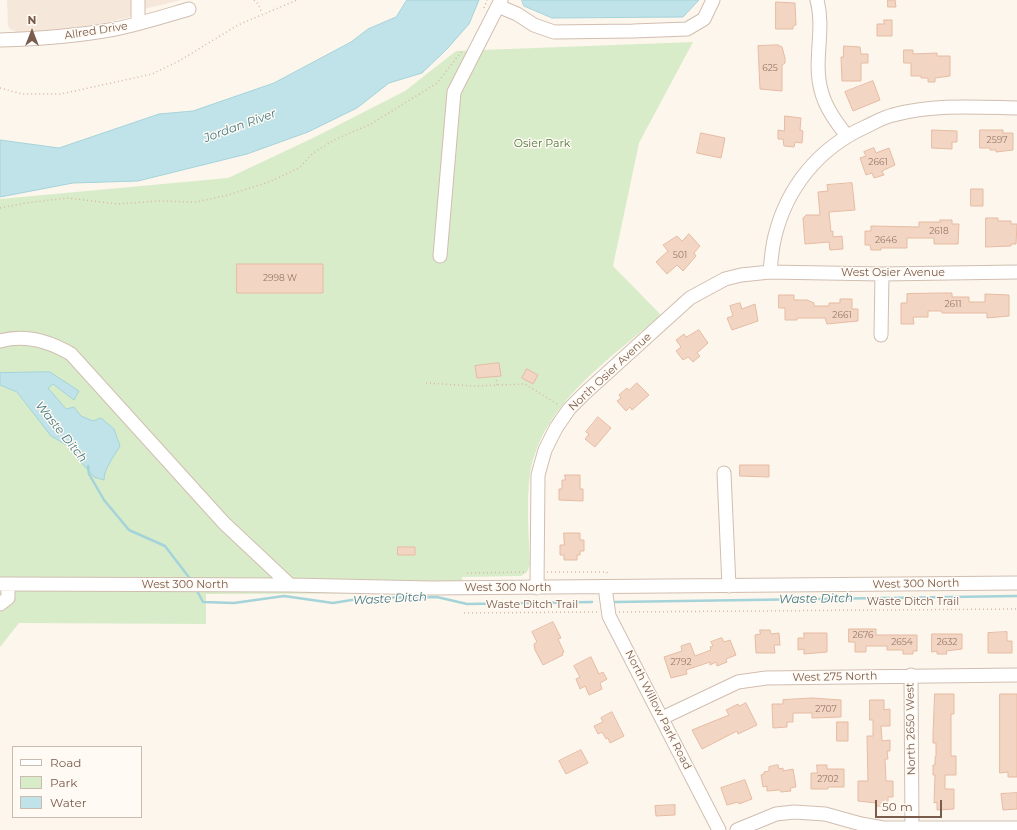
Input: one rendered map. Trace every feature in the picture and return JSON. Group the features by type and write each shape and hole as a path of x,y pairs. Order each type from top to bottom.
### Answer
{"street":[{"path":"138,0 138,23"},
{"path":"440,256 454,92 495,2 534,25 554,32 687,29 704,19 713,0"},
{"path":"817,0 821,23 818,73 820,90 829,110 847,136"},
{"name":"Allred Drive","path":"0,40 77,35 138,23 189,9"},
{"path":"770,272 774,236 782,213 794,189 807,171 821,156 847,136 892,115 940,107 1017,108"},
{"name":"West Osier Avenue","path":"770,272 882,274 1017,272"},
{"name":"North Osier Avenue","path":"537,588 538,475 545,450 556,428 569,409 690,298 725,280 741,275 770,272"},
{"path":"881,335 882,274"},
{"path":"0,341 19,338 32,339 46,342 71,354 224,523 290,585"},
{"path":"724,473 729,586"},
{"name":"West 300 North","path":"4,584 537,588 1017,583"},
{"path":"0,604 8,598 4,584"},
{"name":"North Willow Park Road","path":"606,587 609,616 719,830"},
{"name":"West 275 North","path":"662,718 738,682 766,678 910,675 1017,675"},
{"name":"North 2650 West","path":"910,675 912,829"},
{"path":"737,830 764,818 794,812 825,814 861,824 883,828 1017,828"}],"path":[{"path":"254,0 258,4 262,13"},
{"path":"0,88 22,94 61,94 152,74 179,61 215,38 262,13 297,0"},
{"path":"482,13 495,2"},
{"path":"0,208 68,198 117,204 159,201 196,202 228,195 269,182 299,168 313,153 330,143 371,124 437,83 465,47"},
{"path":"496,376 497,385"},
{"path":"426,383 474,386 525,384 557,404"},
{"path":"467,573 527,572"},
{"path":"549,572 607,572"},
{"name":"Waste Ditch Trail","path":"617,612 1017,609"},
{"name":"Waste Ditch Trail","path":"464,613 600,612"}],"shaded area":[{"path":"7,0 181,0 148,8 127,18 97,24 56,31 17,32 10,29 8,26"}],"green space":[{"name":"Osier Park","path":"693,42 639,143 613,266 661,315 600,366 581,384 563,404 548,425 537,449 530,474 528,508 530,565 527,572 521,576 462,577 462,593 206,594 206,624 19,623 0,647 0,199 228,178 313,138 405,91 456,51"}],"water":[{"name":"Jordan River","path":"407,0 479,0 469,24 447,49 422,73 389,83 357,108 308,132 247,154 138,181 73,183 0,197 0,140 59,148 159,114 193,111 274,83 351,42 368,29 396,17"},
{"path":"522,0 699,0 683,17 552,18 524,6"},
{"path":"50,372 79,391 74,400 53,384 48,388 66,409 74,407 81,416 93,421 101,418 114,429 120,446 107,467 104,480 94,477 65,444 51,436 17,392 0,385 0,373"}],"building":[{"path":"888,0 895,0 896,7 888,7"},
{"path":"776,2 795,3 796,25 793,26 793,29 776,29"},
{"path":"884,20 892,20 892,36 877,36 877,24 884,24"},
{"path":"778,45 782,47 785,58 785,63 782,65 782,91 760,89 758,46"},
{"path":"844,46 860,47 861,54 868,54 868,63 861,63 861,81 842,81 841,57 843,57"},
{"path":"904,50 913,50 913,54 937,53 937,56 950,56 950,76 935,78 935,82 928,82 928,78 911,76 911,63 904,63"},
{"path":"873,81 880,100 853,111 845,92"},
{"path":"785,116 801,118 800,130 803,131 802,143 795,142 794,147 784,146 783,139 778,139 778,130 784,131"},
{"path":"932,130 957,131 957,142 952,142 952,149 932,148"},
{"path":"980,130 1003,130 1003,133 1013,133 1013,150 996,152 996,150 990,150 990,148 980,148"},
{"path":"701,133 725,138 721,158 697,153"},
{"path":"874,148 876,153 889,148 895,165 882,171 884,175 874,178 872,173 866,175 860,158 866,156 864,152"},
{"path":"852,183 855,210 829,212 831,232 833,231 833,237 842,236 843,249 830,250 829,242 805,244 803,218 806,215 820,215 818,192 828,191 827,185"},
{"path":"971,189 983,189 983,206 971,206"},
{"path":"986,218 998,218 998,221 1011,221 1011,224 1017,224 1016,244 1011,244 1011,246 986,247"},
{"path":"940,220 952,220 952,224 959,224 958,244 934,244 934,238 907,238 907,248 881,248 881,250 871,250 870,245 865,245 865,231 871,231 871,226 919,227 919,222 940,222"},
{"path":"689,234 700,246 694,253 696,256 683,271 677,265 667,274 656,262 668,251 663,245 677,236 682,241"},
{"path":"237,264 323,264 323,293 237,293"},
{"path":"952,293 952,297 969,297 969,302 985,302 985,294 1009,295 1009,316 987,318 987,313 942,313 942,311 928,311 928,317 913,317 914,324 901,324 901,303 907,303 907,294"},
{"path":"779,295 794,295 794,300 807,300 814,303 814,306 829,306 829,303 840,303 840,299 852,299 852,309 858,309 858,321 827,324 825,318 797,318 797,320 785,320 785,308 779,308"},
{"path":"740,303 742,309 755,304 758,321 732,330 727,318 733,316 730,306"},
{"path":"699,330 708,343 697,353 700,356 693,362 688,357 683,360 676,351 681,347 676,340 684,334 686,337"},
{"path":"499,363 501,376 477,378 475,366"},
{"path":"527,369 538,375 533,384 522,378"},
{"path":"637,383 649,395 632,410 630,407 626,411 617,401 621,398 619,395 627,388 629,390"},
{"path":"598,417 611,428 595,447 585,439 589,434 586,432"},
{"path":"740,465 769,465 769,477 740,476"},
{"path":"565,475 580,475 580,489 583,489 583,501 559,500 559,489 562,489 562,480 565,480"},
{"path":"564,533 580,533 580,540 584,540 584,551 580,551 580,555 577,555 577,560 564,560 564,555 560,555 560,545 564,545"},
{"path":"398,547 415,547 415,555 398,555"},
{"path":"553,622 561,638 558,639 564,652 562,653 563,655 543,665 535,650 534,644 537,642 532,632"},
{"path":"849,629 876,629 876,635 917,635 917,651 913,651 913,654 903,654 903,650 887,650 887,646 866,646 866,652 855,652 855,642 849,642"},
{"path":"760,630 770,630 771,634 779,633 780,645 774,645 775,653 756,653 755,635 760,634"},
{"path":"1007,632 1007,641 1012,641 1012,653 988,653 988,633"},
{"path":"804,633 827,633 827,652 804,654 804,649 798,650 798,638 804,638"},
{"path":"932,634 962,634 962,649 946,651 947,654 937,654 937,651 932,652"},
{"path":"722,638 724,642 730,640 736,655 726,659 727,662 717,666 716,662 710,665 710,662 686,670 687,674 671,678 664,657 682,651 681,646 690,643 695,656 711,650 710,647 713,646 711,642"},
{"path":"591,657 599,674 603,672 607,679 600,683 602,689 589,695 585,686 580,689 576,679 580,677 574,666"},
{"path":"935,694 954,694 954,714 951,714 951,756 956,756 956,775 945,775 945,789 954,789 954,809 937,810 937,802 934,803 935,775 933,775 933,765 935,765 936,743 933,743 933,735"},
{"path":"1000,694 1017,694 1017,777 1008,777 1008,772 1000,773"},
{"path":"812,698 841,700 841,717 812,718 812,713 793,713 793,722 787,722 787,727 773,728 772,704 783,704 783,700"},
{"path":"870,700 884,700 884,710 890,709 890,726 881,726 882,741 890,740 890,751 887,751 888,759 885,759 886,781 893,781 893,797 888,797 888,806 876,806 876,803 858,801 858,781 868,781 867,736 873,736 873,720 870,720"},
{"path":"746,703 757,725 738,734 737,731 702,749 692,730 729,715 726,710 738,704 739,706"},
{"path":"612,712 624,736 610,743 608,738 606,739 602,732 598,734 594,726 603,722 601,718"},
{"path":"837,722 848,722 848,741 837,741"},
{"path":"581,750 588,763 566,774 559,761"},
{"path":"778,765 779,769 783,768 783,771 793,769 796,787 790,788 791,791 767,791 767,786 763,787 761,775 764,774 764,772 769,771 769,767"},
{"path":"817,765 827,765 827,769 844,769 844,787 811,789 811,773 817,773"},
{"path":"745,780 752,799 739,804 738,802 727,805 721,788"},
{"path":"1017,793 1017,809 1003,810 1001,794"},
{"path":"675,805 675,815 656,816 655,806"}],"waterway":[{"name":"Waste Ditch","path":"88,466 89,474 104,500 129,530 165,546 191,580"},
{"name":"Waste Ditch","path":"196,589 203,602 234,603 284,596 333,603 364,598 437,597 467,604 592,602"},
{"name":"Waste Ditch","path":"615,602 1017,596"}]}
